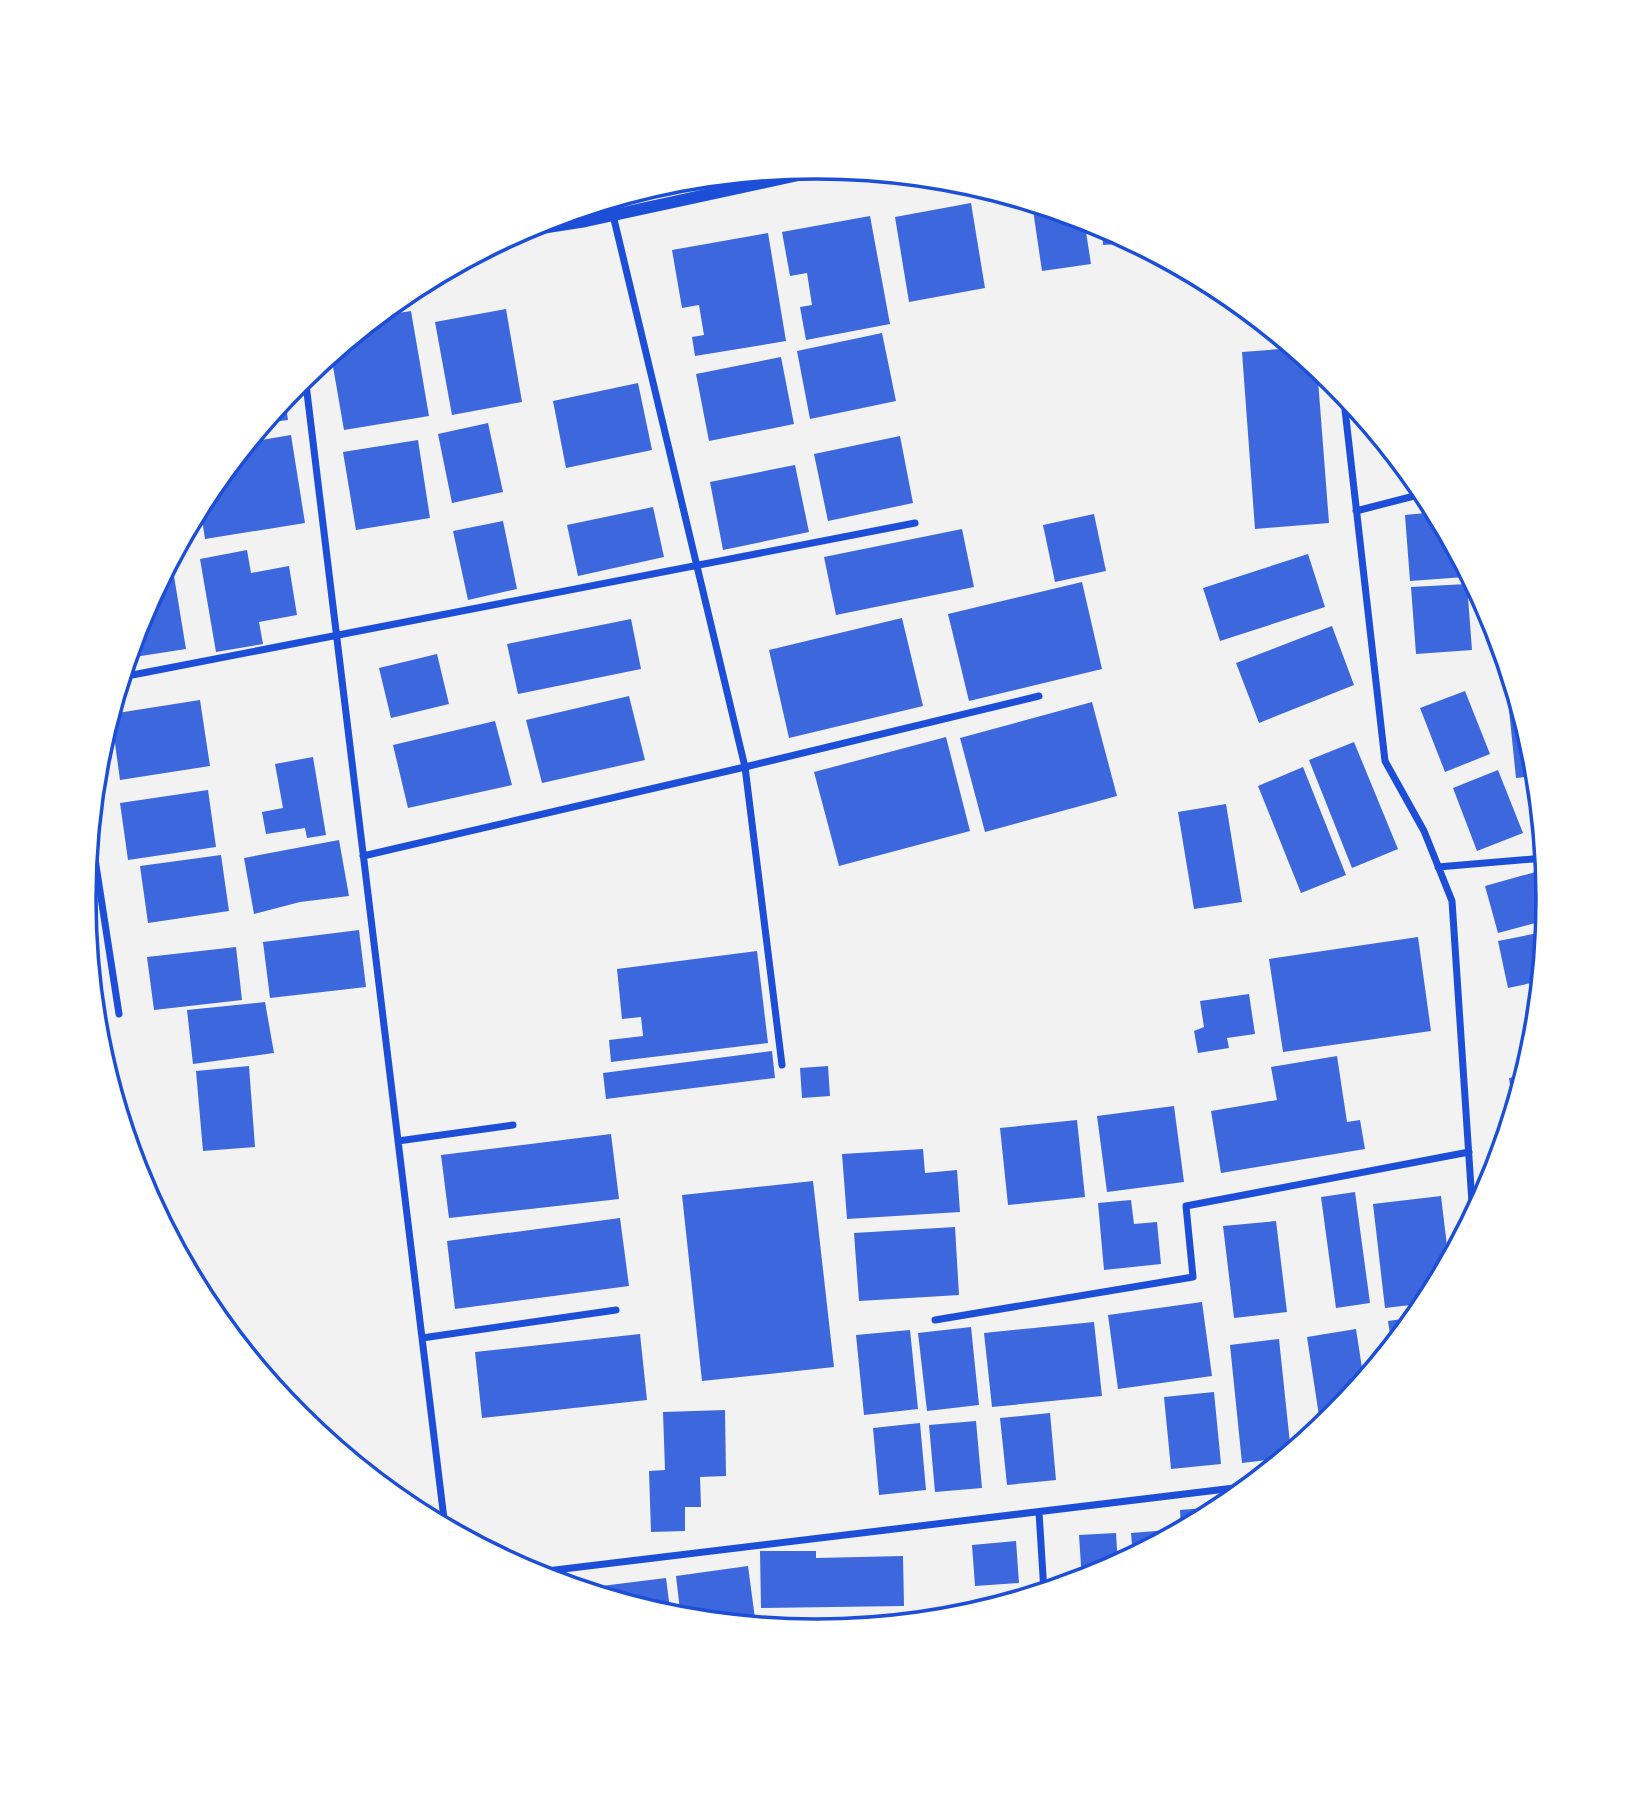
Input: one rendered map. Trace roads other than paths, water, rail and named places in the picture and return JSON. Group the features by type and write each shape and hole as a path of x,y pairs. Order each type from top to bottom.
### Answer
{"street":[{"path":"567,224 771,181"},
{"path":"614,215 745,767 782,1065"},
{"path":"307,390 443,1515"},
{"path":"1345,411 1385,761 1424,831 1452,901 1472,1197"},
{"path":"1356,511 1413,496"},
{"path":"132,675 915,523"},
{"path":"363,856 1039,696"},
{"path":"1438,867 1535,859"},
{"path":"97,877 119,1014"},
{"path":"398,1141 513,1125"},
{"path":"935,1320 1193,1277 1186,1206 1469,1152"},
{"path":"422,1338 616,1310"},
{"path":"554,1570 1230,1489"},
{"path":"1039,1512 1043,1583"}]}
